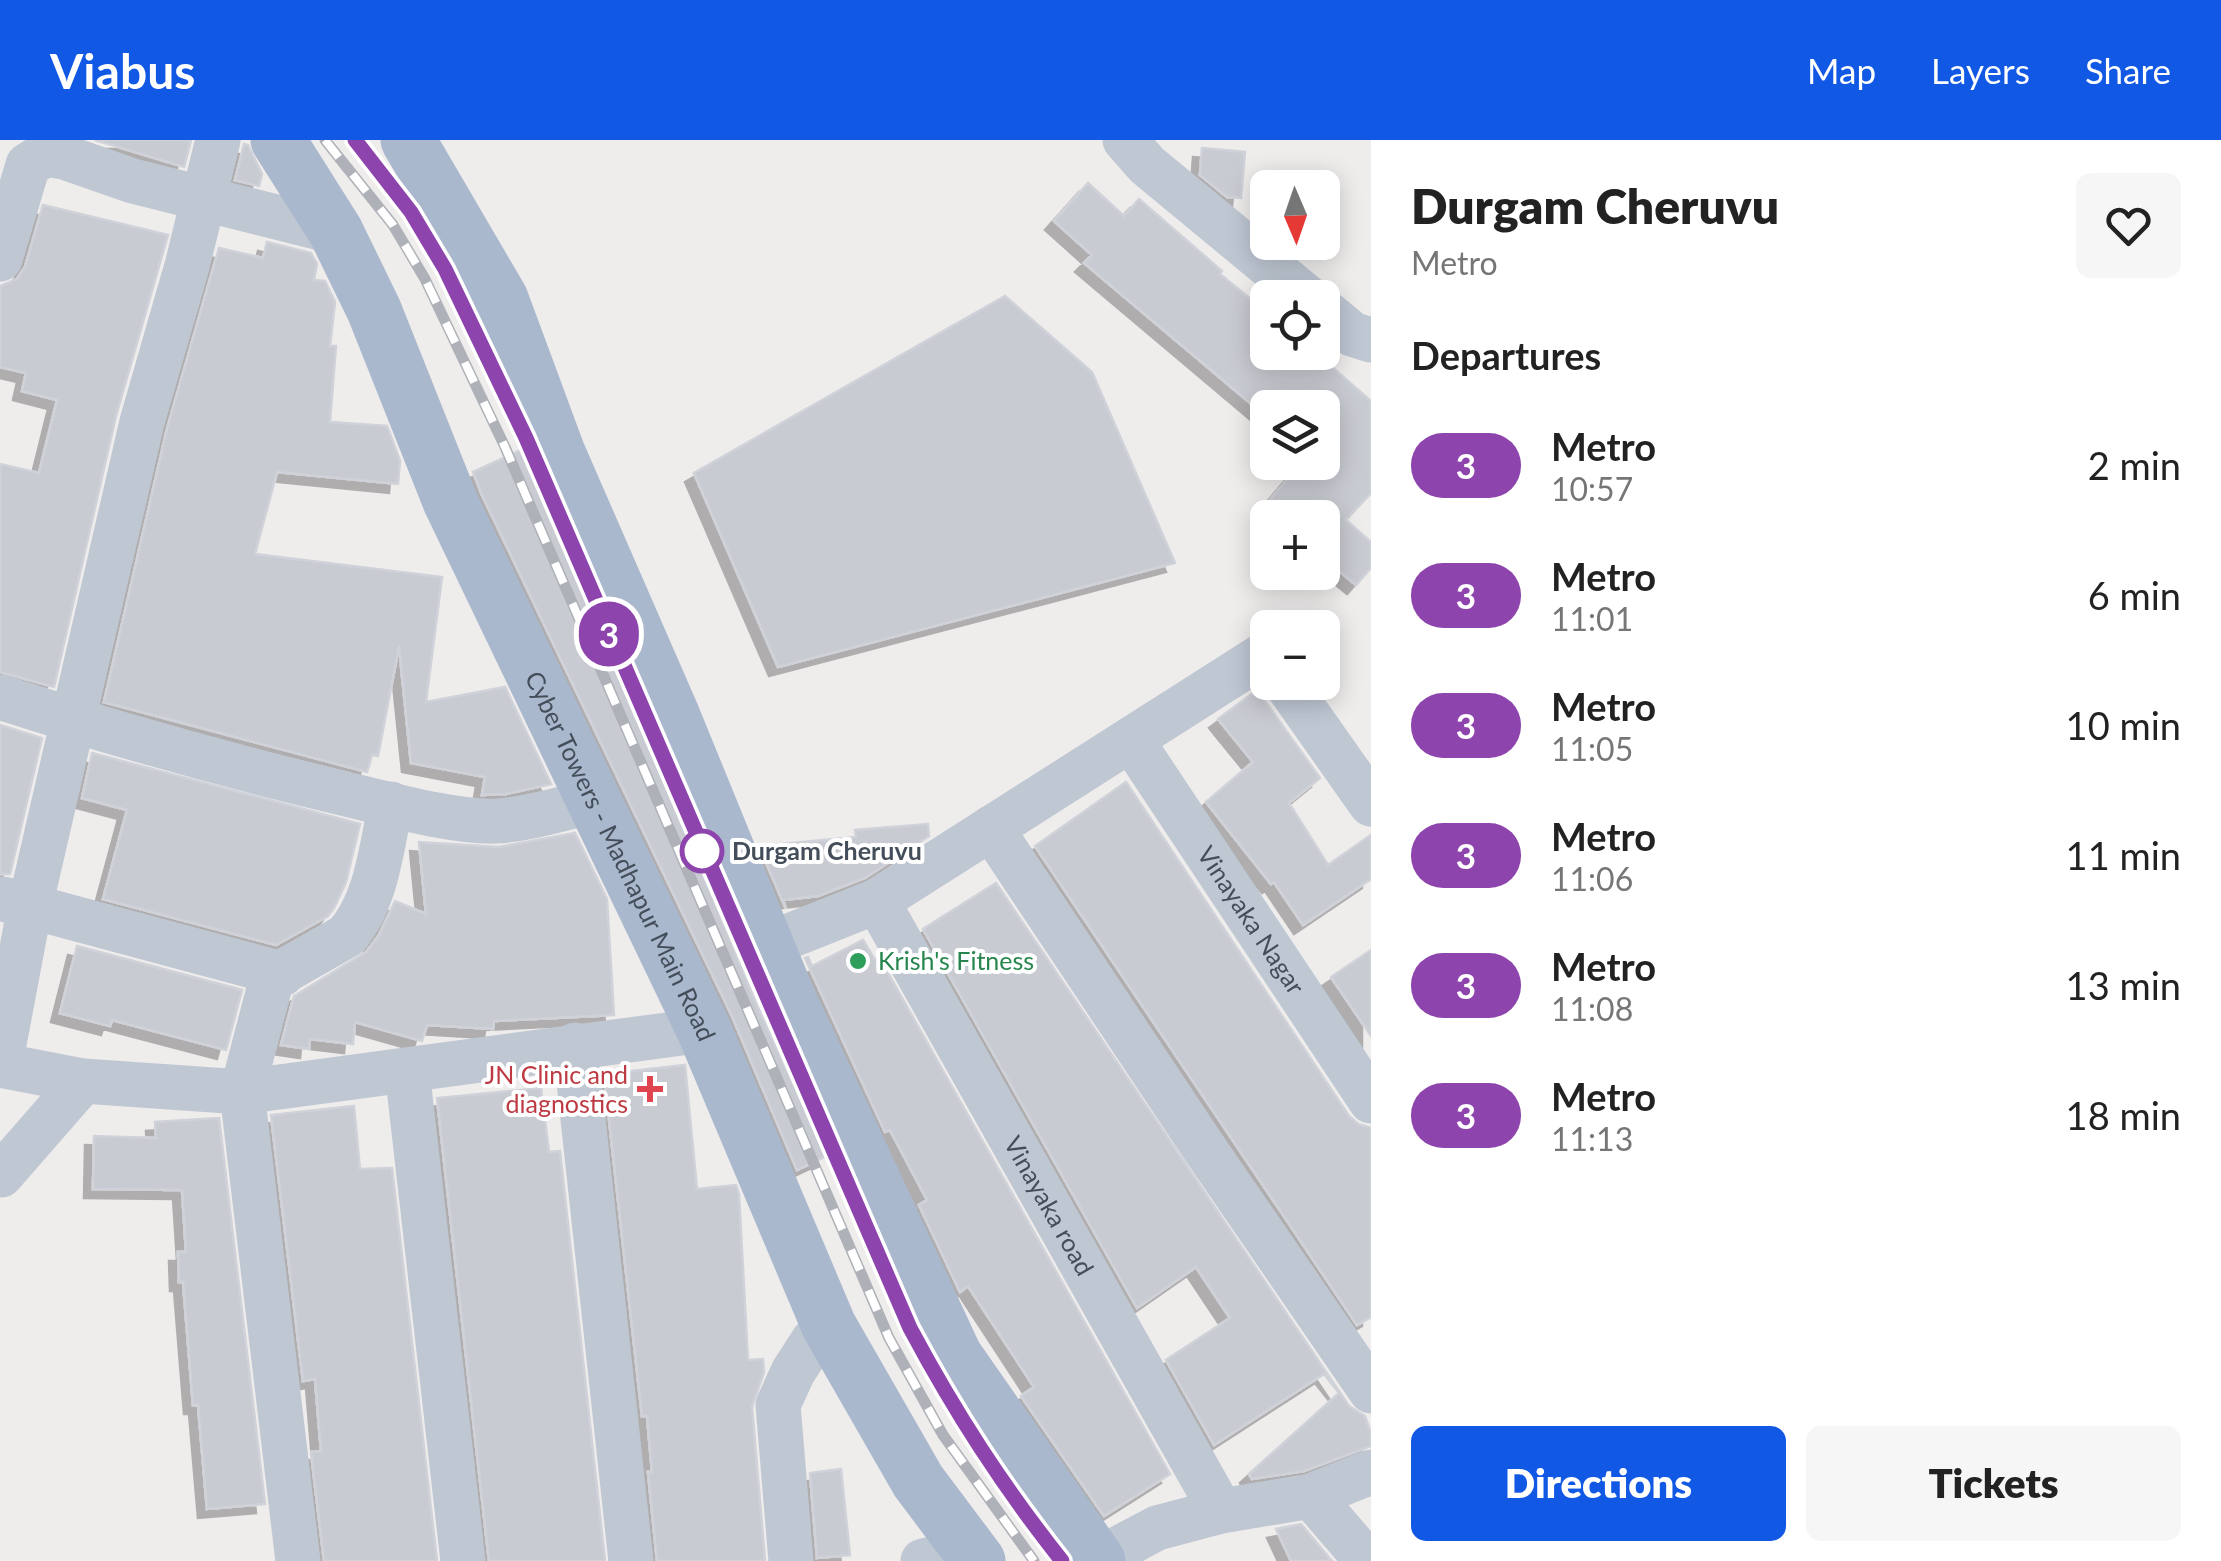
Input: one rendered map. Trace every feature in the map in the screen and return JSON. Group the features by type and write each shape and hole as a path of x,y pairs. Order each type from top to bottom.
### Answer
{"main road":[{"name":"Cyber Towers - Madhapur Main Road","path":"278,140 336,232 374,310 450,501 704,1030 829,1326 918,1481 956,1557"},
{"path":"408,140 501,299 558,454 767,945 955,1356 1097,1561"}],"street":[{"path":"218,140 142,422 74,721 15,902 0,1065 83,1082 242,1092 704,1030"},
{"path":"1139,148 1288,280"},
{"path":"0,258 28,165 46,154 134,181 336,232"},
{"path":"1340,324 1352,334 1371,340"},
{"path":"767,945 876,901 1132,741 1250,674"},
{"path":"0,697 267,774 392,804 496,821 594,801"},
{"path":"1298,700 1371,804"},
{"name":"Vinayaka Nagar","path":"1132,741 1371,1102"},
{"path":"298,1561 242,1092 272,978 346,936 362,916 392,804"},
{"path":"992,828 1371,1391"},
{"name":"Vinayaka road","path":"876,901 1222,1511"},
{"path":"15,902 282,974"},
{"path":"575,1045 631,1561"},
{"path":"406,1070 463,1561"},
{"path":"2,1176 83,1082"},
{"path":"791,1561 778,1405 813,1340 829,1326"},
{"path":"1097,1561 1149,1531 1222,1511 1311,1496 1371,1472"},
{"path":"1311,1496 1367,1561"}],"building":[{"path":"95,140 191,140 184,167"},
{"path":"244,144 262,174 259,186 235,180"},
{"path":"1202,148 1245,152 1241,198 1227,197 1200,175"},
{"path":"1088,183 1124,216 1139,199 1250,298 1250,370 1336,370 1371,401 1371,493 1346,520 1371,542 1371,568 1356,585 1340,572 1340,500 1270,500 1287,480 1340,480 1340,390 1250,390 1250,403 1084,263 1092,255 1054,221"},
{"path":"43,205 168,235 116,416 54,687 0,672 0,464 39,473 57,400 22,391 26,373 0,367 0,286 17,279 25,267"},
{"path":"267,242 311,253 317,264 314,280 325,281 335,302 330,346 336,346 330,422 387,426 400,461 398,484 277,472 255,554 442,577 426,702 505,687 551,784 482,795 485,777 411,763 399,646 378,756 372,755 367,772 104,702 167,429 219,248 263,258"},
{"path":"1005,296 1092,372 1175,563 778,667 694,473"},
{"path":"523,449 642,724 757,1005 827,1156 797,1170 732,1016 473,472"},
{"path":"1250,695 1250,700 1264,700 1320,778 1289,803 1328,865 1371,835 1371,879 1303,925 1274,882 1271,884 1206,802 1253,762 1218,719"},
{"path":"0,725 42,738 10,874 0,874"},
{"path":"92,753 360,824 346,882 334,908 328,916 276,945 103,899 127,810 82,798"},
{"path":"1126,782 1349,1116 1371,1128 1371,1317 1357,1325 1035,846"},
{"path":"928,824 929,836 865,878 818,896 783,900 786,909 759,846 856,837 855,830"},
{"path":"575,833 607,899 614,1015 494,1021 493,1029 427,1025 422,1041 355,1022 353,1044 310,1039 309,1049 281,1045 294,996 366,952 395,901 426,914 419,842 499,847"},
{"path":"996,883 1349,1406 1365,1416 1371,1446 1304,1471 1252,1479 1249,1474 1339,1393 1324,1374 1214,1445 1166,1360 1230,1318 1196,1267 1137,1308 923,929"},
{"path":"863,940 875,960 879,957 1170,1474 1104,1516 1021,1396 1034,1387 968,1286 960,1292 919,1205 927,1200 890,1130 885,1132 805,958 812,966"},
{"path":"77,946 242,990 226,1050 112,1020 110,1026 60,1013"},
{"path":"1371,950 1371,1036 1331,977"},
{"path":"685,1065 697,1189 736,1185 739,1194 748,1360 763,1359 764,1372 752,1407 765,1561 657,1561 647,1416 642,1416 604,1074"},
{"path":"541,1088 549,1152 560,1151 605,1561 489,1561 437,1098"},
{"path":"354,1106 360,1169 392,1168 437,1561 324,1561 311,1452 321,1451 315,1379 303,1381 271,1115"},
{"path":"219,1118 265,1504 207,1509 183,1282 179,1282 178,1252 186,1252 182,1190 93,1189 94,1136 156,1138 155,1122"},
{"path":"841,1469 850,1555 817,1558 810,1473"},
{"path":"1301,1524 1332,1561 1291,1561 1276,1529"}],"railway":[{"path":"325,140 393,225 425,279 505,447 889,1338 943,1435 1034,1561"},
{"path":"355,140 411,213 445,269 525,438 910,1329 981,1448 1062,1561"}],"metro line":[{"name":"3","path":"355,140 411,212 445,269 526,438 910,1328 962,1423 1062,1561"}],"place":[{"name":"Durgam Cheruvu","path":"702,851"},
{"name":"Krish's Fitness","path":"858,961"},
{"name":"JN Clinic and diagnostics","path":"650,1089"}]}
